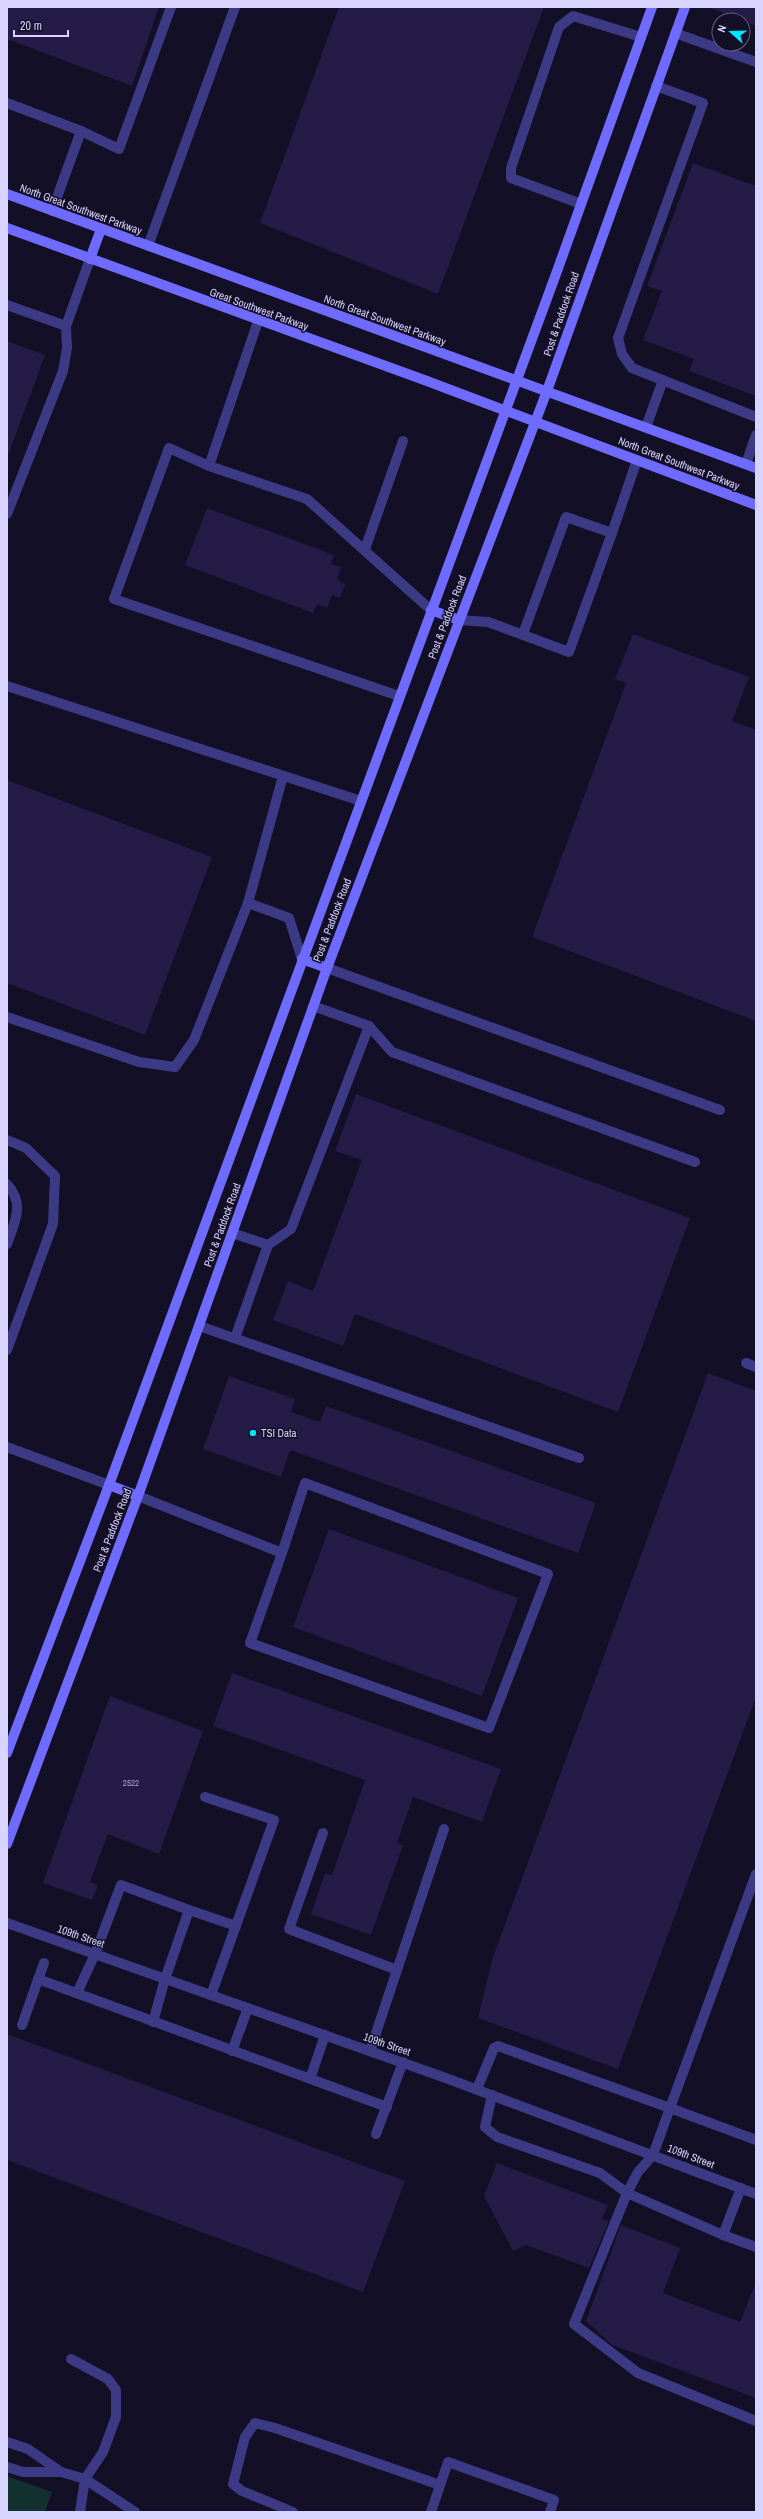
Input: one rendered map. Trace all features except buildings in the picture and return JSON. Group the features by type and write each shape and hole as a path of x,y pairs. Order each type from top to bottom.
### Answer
{"street":[{"path":"7,103 81,131 119,149 171,7"},
{"path":"148,246 236,7"},
{"name":"Post & Paddock Road","path":"7,1753 109,1485 581,204 652,7"},
{"name":"Post & Paddock Road","path":"7,1844 138,1496 327,968 547,391 685,7"},
{"path":"581,204 511,178 511,168 559,28 573,16 641,37"},
{"path":"675,33 756,62"},
{"path":"656,86 703,103 618,338 622,354 632,368 756,417"},
{"path":"52,211 81,131"},
{"name":"North Great Southwest Parkway","path":"7,194 756,468"},
{"name":"Great Southwest Parkway","path":"7,228 504,410"},
{"path":"7,514 62,371 68,348 66,326 101,229"},
{"path":"7,305 66,326"},
{"path":"209,466 258,321"},
{"path":"646,427 663,380"},
{"name":"North Great Southwest Parkway","path":"504,410 756,505"},
{"path":"746,464 756,435"},
{"path":"365,550 403,440"},
{"path":"399,696 114,599 169,448 209,466 307,499 431,610 459,620 488,622 568,652 637,460"},
{"path":"523,634 566,516 612,533"},
{"path":"7,686 361,801"},
{"path":"7,1017 139,1062 175,1067 194,1040 248,903 283,776"},
{"path":"248,903 289,918 302,959 720,1110"},
{"path":"313,1006 369,1026 392,1052 695,1162"},
{"path":"235,1338 268,1245 291,1229 369,1026"},
{"path":"7,1140 26,1148 55,1176 53,1224 7,1350"},
{"path":"7,1184 16,1193 18,1212 7,1244"},
{"path":"232,1233 268,1245"},
{"path":"199,1326 579,1458"},
{"path":"746,1363 756,1367"},
{"path":"7,1446 282,1553"},
{"path":"305,1483 548,1574 488,1728 250,1643 282,1553 305,1483"},
{"path":"205,1797 274,1820 211,1995"},
{"path":"370,2051 444,1829"},
{"path":"323,1833 289,1929 397,1970"},
{"path":"756,1874 653,2155 638,2172 627,2193 574,2324 638,2373 756,2421"},
{"path":"77,1993 96,1954 121,1885 236,1926"},
{"path":"153,2022 165,1979 189,1910"},
{"name":"109th Street","path":"7,1923 403,2062 756,2194"},
{"path":"22,2025 44,1963"},
{"path":"38,1979 387,2107"},
{"path":"232,2051 248,2008"},
{"path":"310,2079 325,2035"},
{"path":"477,2090 494,2048 498,2046 756,2140"},
{"path":"376,2134 403,2062"},
{"path":"492,2095 485,2127 497,2137 600,2173 627,2193 723,2235 756,2247"},
{"path":"723,2235 741,2188"},
{"path":"71,2359 108,2379 116,2390 116,2417 103,2452 86,2479 80,2512"},
{"path":"293,2512 242,2491 233,2484 245,2437 255,2424 275,2428 440,2485"},
{"path":"7,2442 28,2449 61,2472"},
{"path":"431,2512 448,2462 554,2500 550,2512"},
{"path":"7,2467 23,2472 61,2472 86,2479 135,2512"}],"green space":[{"path":"7,2476 52,2492 45,2512 7,2512"}],"place":[{"name":"TSI Data","path":"253,1433"}]}
